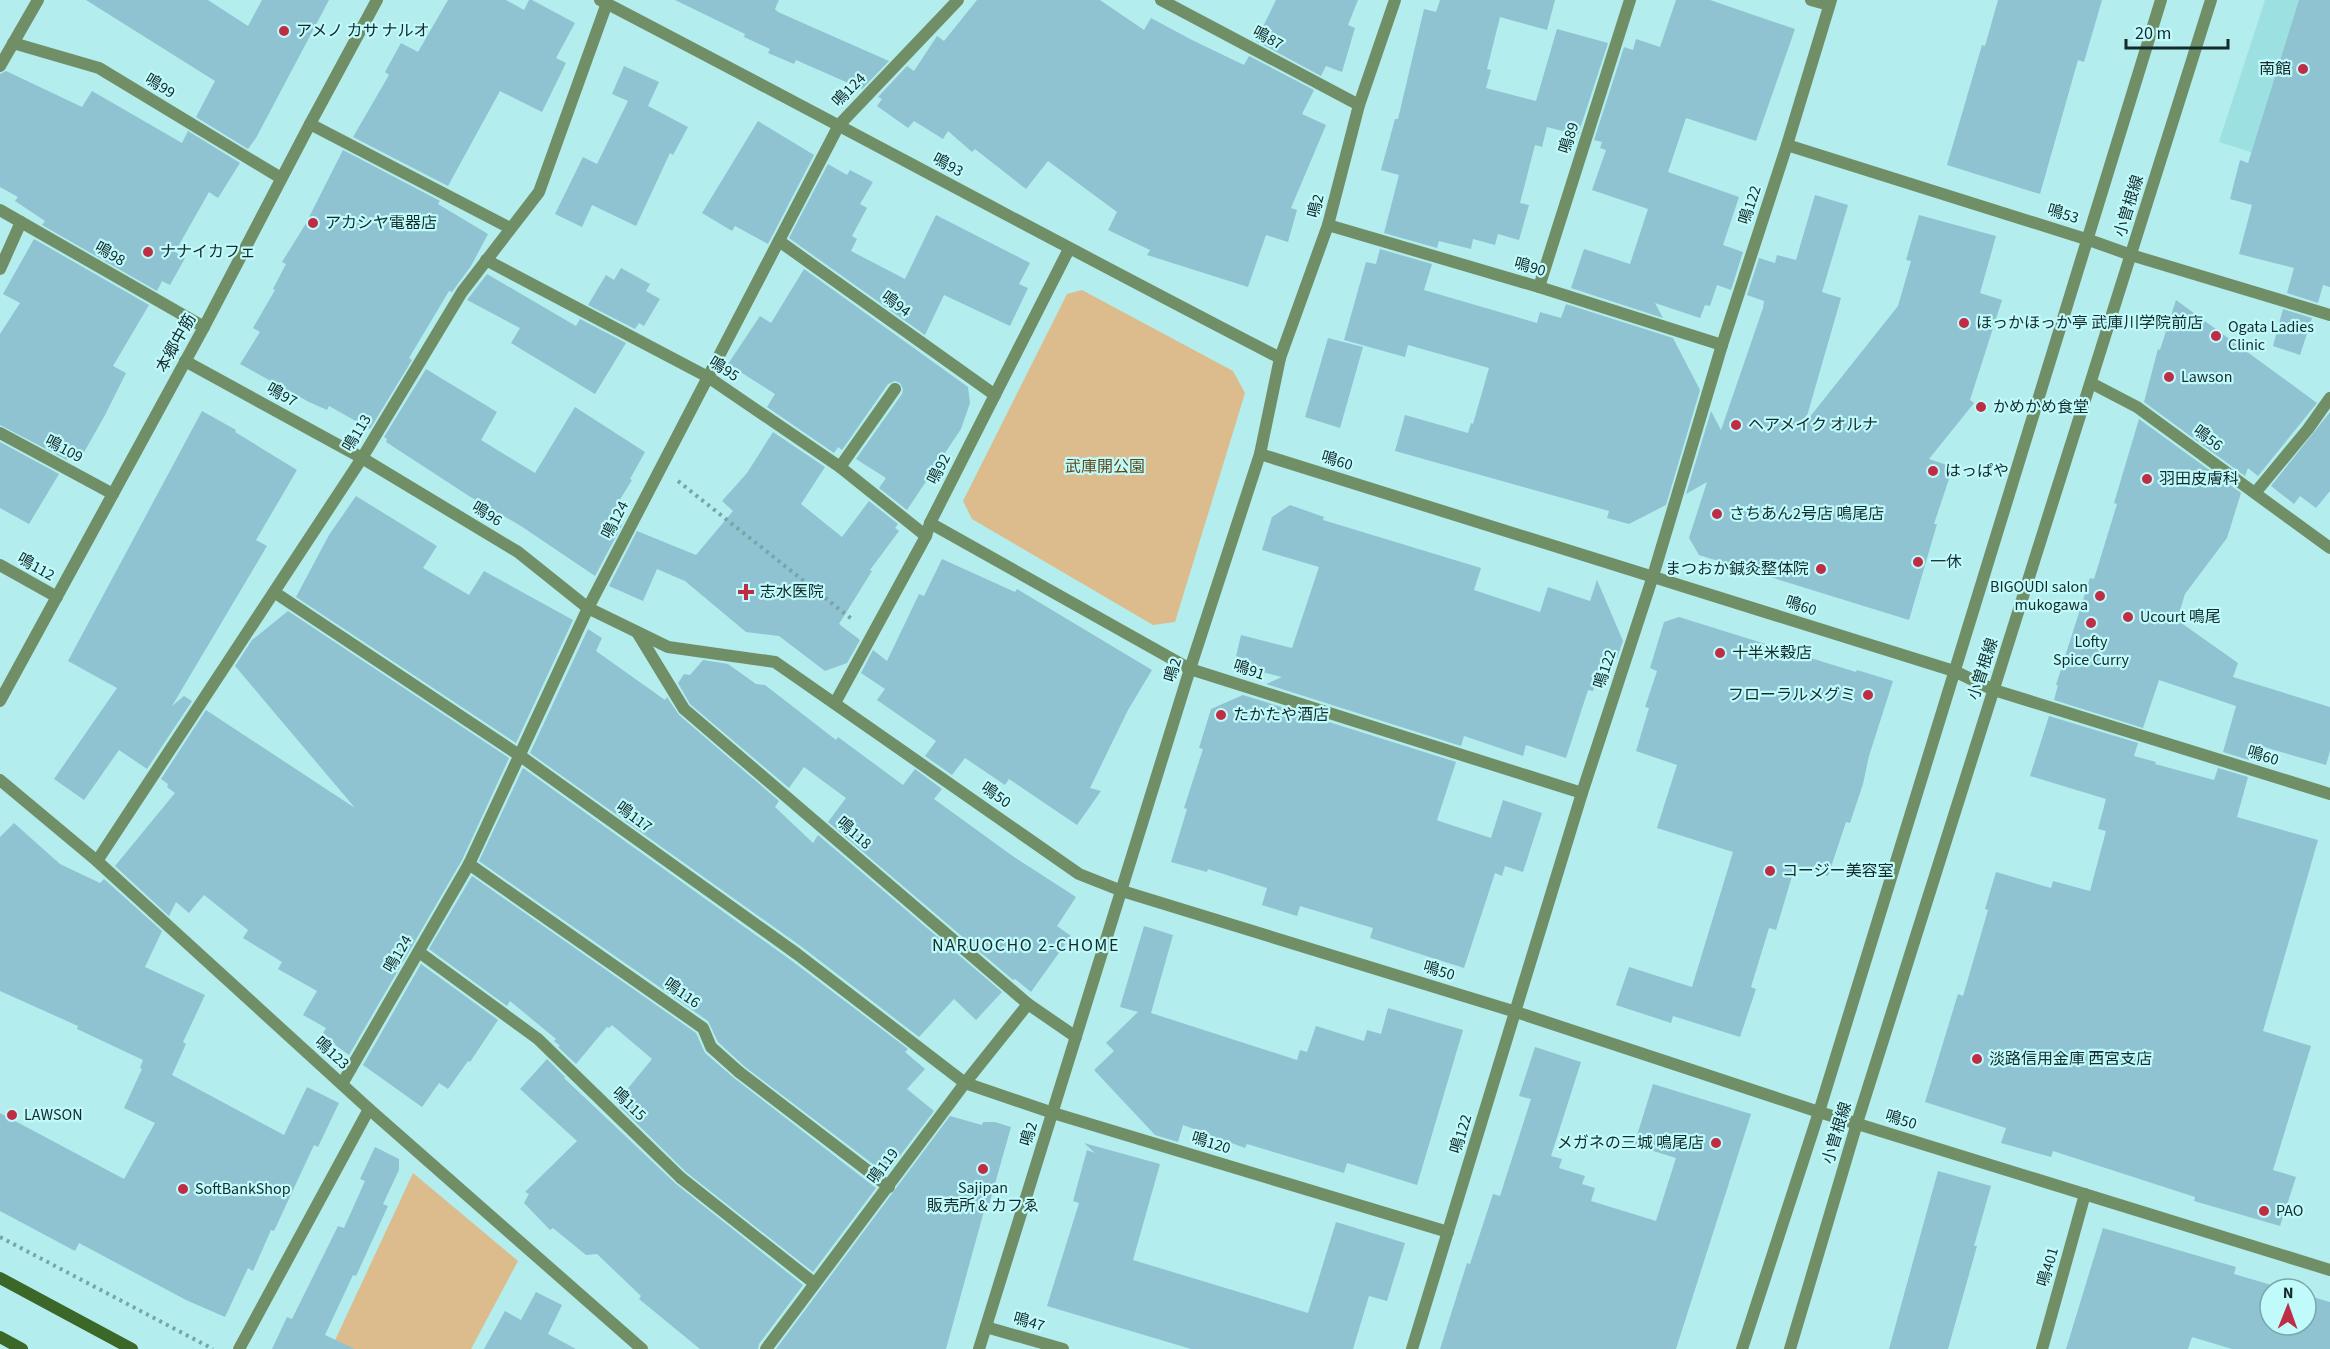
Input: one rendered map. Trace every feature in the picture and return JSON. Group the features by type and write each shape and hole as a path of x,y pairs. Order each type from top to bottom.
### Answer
{"main road":[{"path":"0,1278 132,1349"},
{"path":"0,1337 22,1349"}],"street":[{"path":"0,66 38,0"},
{"name":"本郷中筋","path":"0,701 204,327 377,0"},
{"name":"鳴124","path":"342,1084 469,864 588,608 839,125 958,0"},
{"name":"鳴87","path":"1161,0 1359,105"},
{"name":"鳴2","path":"979,1349 1190,669 1260,454 1280,358 1328,225 1359,105 1395,0"},
{"name":"鳴89","path":"1539,287 1630,0"},
{"path":"1811,0 1830,2"},
{"name":"小曽根線","path":"1742,1349 1819,1112 2162,0"},
{"name":"小曽根線","path":"1790,1349 1857,1123 2211,0"},
{"name":"鳴93","path":"603,2 1280,358"},
{"name":"鳴113","path":"97,861 362,458 462,292 539,192 603,2"},
{"name":"鳴122","path":"1412,1349 1582,793 1653,576 1722,345 1787,145 1830,2"},
{"name":"鳴99","path":"13,43 99,69 281,178"},
{"path":"310,123 510,228"},
{"name":"鳴53","path":"1787,145 2131,255 2330,315"},
{"name":"鳴98","path":"0,210 204,327"},
{"path":"0,269 21,222"},
{"name":"鳴90","path":"1328,225 1539,287 1722,345"},
{"name":"鳴94","path":"779,241 995,395"},
{"name":"鳴92","path":"835,703 928,529 1069,249"},
{"name":"鳴95","path":"486,260 708,376 928,529"},
{"name":"鳴97","path":"185,361 362,458"},
{"name":"鳴56","path":"2091,383 2137,407 2330,548"},
{"path":"840,467 895,389"},
{"path":"2255,493 2308,429 2330,398"},
{"name":"鳴109","path":"0,433 113,494"},
{"name":"鳴60","path":"1260,454 1653,576 1954,672 1994,690 2330,794"},
{"name":"鳴96","path":"362,458 518,552 588,608"},
{"name":"鳴91","path":"928,529 1190,669 1582,793"},
{"name":"鳴112","path":"0,565 57,597"},
{"name":"鳴117","path":"274,592 519,755 796,954 965,1083"},
{"name":"鳴50","path":"588,608 668,647 775,662 1079,873 1122,891 1516,1012 1819,1112 2330,1270"},
{"name":"鳴118","path":"637,632 684,709 1028,1004 1076,1036"},
{"name":"鳴123","path":"0,780 97,861 369,1109 642,1349"},
{"name":"鳴116","path":"469,864 703,1028 711,1047 739,1072 889,1187"},
{"name":"鳴115","path":"419,952 538,1039 681,1178 814,1283"},
{"name":"鳴119","path":"766,1349 965,1083 1028,1004"},
{"name":"鳴120","path":"965,1083 1053,1113 1448,1232"},
{"path":"239,1349 369,1109"},
{"name":"鳴401","path":"2042,1349 2085,1194"},
{"name":"鳴47","path":"986,1327 1063,1349"}],"path":[{"path":"661,468 872,634"},
{"path":"0,1236 213,1349"}],"shaded area":[{"path":"2265,0 2330,0 2330,177 2219,142"}],"green space":[{"name":"武庫開公園","path":"1082,290 1233,371 1245,393 1175,622 1153,625 972,519 963,501 1067,294"},
{"path":"413,1173 518,1261 471,1349 331,1349"}],"building":[{"path":"86,0 208,0 248,26 262,0 329,0 248,149 196,117 215,81"},
{"path":"448,0 506,0 524,10 529,0 532,0 575,23 556,58 566,63 542,112 500,91 448,186 353,137 389,75 385,72 401,43 418,52"},
{"path":"675,0 779,0 775,9 778,12 889,61 862,89 796,60 794,64 768,53 770,49 744,37 745,34"},
{"path":"977,0 1100,0 1144,30 1151,18 1244,65 1249,56 1314,90 1302,114 1326,125 1291,208 1297,210 1288,242 1266,235 1248,287 1147,255 1150,250 1108,230 1117,212 1048,161 1026,189 975,149 972,152 948,131 943,139 914,121 908,128 877,106 882,99 878,97 907,66 914,71 937,36 944,41"},
{"path":"1276,0 1358,0 1348,25 1355,28 1342,72 1326,66 1321,76 1256,41"},
{"path":"1440,0 1555,0 1547,30 1500,17 1487,69 1491,70 1486,88 1536,101 1557,29 1608,43 1578,135 1547,127 1542,147 1535,145 1520,203 1529,205 1519,240 1498,234 1495,245 1473,239 1471,249 1439,241 1437,248 1384,233 1399,175 1381,170 1395,119 1398,119 1424,9 1436,12"},
{"path":"1676,0 1710,0 1795,29 1756,141 1686,118 1668,172 1739,197 1723,245 1743,252 1731,290 1717,285 1710,306 1705,305 1700,318 1655,303 1663,318 1571,288 1584,249 1630,264 1648,209 1592,190 1606,150 1600,148 1602,142 1594,140 1624,47 1633,50 1636,39 1660,47"},
{"path":"1998,0 2102,0 2084,62 2078,60 2040,194 1947,165 1982,45 1985,46"},
{"path":"2299,0 2330,0 2330,287 2323,285 2318,303 2287,293 2294,268 2239,254 2252,205 2230,199 2240,160 2248,163"},
{"path":"624,66 659,82 648,106 688,127 673,155 670,153 636,226 592,205 582,227 555,214 583,157 597,164 628,101 612,94"},
{"path":"6,71 82,107 92,91 182,143 188,131 240,163 218,198 209,192 175,252 185,258 170,285 162,281 157,291 42,225 45,221 15,201 18,197 0,187 0,74"},
{"path":"758,121 814,155 768,244 735,226 732,231 702,213"},
{"path":"343,150 440,201 438,204 488,234 471,266 452,292 449,291 409,358 412,360 370,429 329,406 327,410 309,402 240,364 260,332 253,328 275,290 273,289 286,264 282,262 305,225"},
{"path":"828,164 847,175 850,170 873,182 860,204 867,208 852,236 857,239 851,251 905,279 936,215 1030,263 1019,284 1028,288 1010,326 944,295 925,335 789,238"},
{"path":"1815,195 1848,205 1822,292 1841,298 1805,423 1898,306 1911,261 1906,260 1919,215 1996,236 1980,293 2002,300 1970,400 1974,403 1929,459 1953,467 1934,524 1937,524 1909,620 1699,555 1689,538 1707,482 1686,494 1711,411 1721,430 1763,308 1764,301 1747,295 1759,258 1775,263 1777,255 1796,260"},
{"path":"34,239 149,305 113,366 126,373 105,415 83,454 74,449 67,460 0,425 0,334 20,303 3,294"},
{"path":"1380,249 1432,264 1424,290 1537,323 1540,312 1561,318 1566,304 1673,338 1700,390 1666,505 1629,524 1607,518 1609,511 1395,451 1405,415 1468,433 1471,423 1473,424 1489,368 1408,345 1405,357 1344,340 1366,262 1376,264"},
{"path":"621,268 650,284 646,291 660,299 644,326 639,323 635,329 588,305 606,275 614,280"},
{"path":"804,269 968,387 970,403 961,429 907,510 879,488 886,478 856,459 902,394 903,389 900,383 895,381 888,384 842,450 838,447 834,453 767,407 775,394 728,364 760,316 771,323"},
{"path":"487,274 576,326 580,319 626,343 595,394 511,343 520,328 467,300"},
{"path":"2176,300 2317,403 2258,476 2248,468 2245,476 2144,402 2158,349 2160,350"},
{"path":"2283,309 2312,318 2300,355 2273,346"},
{"path":"1328,338 1363,347 1340,428 1305,417"},
{"path":"426,369 497,412 481,440 535,473 575,407 645,452 630,479 632,480 608,519 622,525 595,576 521,526 469,496 386,442 387,439 384,437"},
{"path":"202,411 297,470 256,540 267,546 172,706 184,696 192,701 147,769 119,750 84,800 54,779 117,688 68,661"},
{"path":"2330,412 2330,491 2316,508 2300,496 2294,504 2271,486"},
{"path":"2139,419 2241,493 2227,538 2185,594 2177,620 2238,663 2233,677 2330,707 2330,751 2326,765 2257,745 2252,761 2223,752 2236,706 2159,680 2143,728 2054,700 2058,685 2056,685 2090,578 2094,579 2117,504 2114,503"},
{"path":"773,432 825,467 801,504 842,537 869,501 898,524 895,528 899,531 870,570 872,571 839,624 860,640 847,663 825,671 779,636 746,632 685,581 657,569 643,601 609,586 637,531 696,555 733,511 722,501 747,473"},
{"path":"0,442 59,474 29,524 0,508"},
{"path":"356,496 437,546 423,568 469,595 484,571 573,620 516,743 296,597 329,535"},
{"path":"1290,505 1324,517 1323,520 1481,568 1474,590 1540,612 1548,587 1590,601 1597,580 1623,641 1617,658 1604,654 1593,691 1588,690 1566,758 1526,745 1523,756 1464,736 1461,746 1266,684 1282,677 1234,665 1241,635 1292,648 1319,567 1262,550 1272,517"},
{"path":"942,559 1015,592 1017,589 1152,670 1128,710 1090,788 1101,791 1077,825 1009,779 1005,785 965,758 952,775 925,756 936,741 877,700 885,689 861,673 873,650 887,661 919,594 924,596"},
{"path":"288,611 509,758 462,860 349,1055 322,1035 326,1028 303,1015 317,991 278,969 282,962 243,938 248,930 204,895 189,913 176,902 169,916 115,866 175,793 161,779 206,710 355,808 235,666 252,640"},
{"path":"1679,617 1856,672 1857,670 1893,681 1850,823 1846,822 1828,876 1795,866 1776,930 1769,928 1751,987 1756,989 1740,1037 1673,1016 1671,1023 1616,1005 1629,967 1692,987 1733,852 1657,828 1677,765 1636,751 1649,708 1645,707 1657,671 1650,668 1664,622"},
{"path":"588,629 602,638 596,651 665,700 667,697 679,715 779,801 775,807 813,843 818,835 1002,992 976,1020 954,999 919,1037 802,947 530,753"},
{"path":"703,660 728,664 756,684 765,685 836,740 838,737 903,785 915,769 942,789 934,799 1014,857 1076,897 1057,926 1071,936 1031,992 1015,979 1013,980 828,822 846,798 804,767 789,788 690,704 678,683 684,674 690,675"},
{"path":"1243,695 1456,762 1437,820 1442,822 1491,838 1503,800 1542,813 1523,872 1505,866 1502,876 1495,873 1464,968 1370,938 1373,928 1300,906 1297,916 1262,905 1267,888 1208,869 1207,872 1171,862 1187,809 1184,808 1203,749 1199,748 1211,709"},
{"path":"2049,716 2138,743 2134,756 2156,762 2155,764 2214,780 2218,768 2248,777 2237,817 2318,840 2263,1031 2311,1046 2273,1170 2296,1177 2280,1226 2194,1201 2195,1197 2053,1151 2051,1157 2001,1143 2006,1128 1925,1102 1958,994 1963,996 1988,910 1985,909 1996,872 2051,888 2053,881 2090,891 2106,831 2098,829 2106,799 2030,776"},
{"path":"523,768 792,961 908,1049 905,1052 925,1069 907,1089 934,1111 886,1174 744,1066 718,1042 708,1021 479,861"},
{"path":"14,823 60,864 100,883 104,879 162,931 145,967 205,995 183,1042 186,1044 172,1075 284,1135 307,1087 339,1103 318,1147 314,1145 253,1271 248,1268 225,1317 186,1300 79,1243 75,1251 0,1211 0,1113 124,1179 155,1123 124,1108 142,1069 140,1068 143,1060 77,1029 78,1026 0,991 0,837"},
{"path":"472,876 696,1033 705,1053 734,1078 876,1188 813,1272 686,1172 616,1103 652,1059 612,1025 607,1027 576,1064 558,1047 560,1046 554,1041 556,1039 510,1001 507,1006 429,949"},
{"path":"1144,926 1173,935 1151,1013 1297,1060 1300,1050 1307,1052 1316,1026 1364,1041 1367,1030 1381,1034 1388,1008 1463,1030 1417,1185 1347,1163 1344,1173 1247,1144 1245,1148 1183,1125 1178,1142 1155,1135 1094,1070 1114,1051 1106,1043 1138,1012 1120,1007"},
{"path":"421,964 498,1020 470,1062 468,1061 448,1089 439,1083 422,1107 363,1065"},
{"path":"1535,1047 1581,1062 1551,1156 1562,1159 1559,1168 1585,1176 1582,1184 1595,1188 1591,1201 1656,1221 1676,1158 1634,1145 1653,1084 1751,1114 1676,1349 1440,1349 1467,1263 1470,1264 1493,1194 1500,1196 1531,1099 1519,1096"},
{"path":"547,1059 564,1078 676,1184 803,1285 759,1344 758,1349 700,1349 639,1299 641,1296 597,1254 586,1255 553,1228 550,1230 524,1203 529,1194 525,1192 577,1141 520,1089"},
{"path":"950,1116 982,1125 983,1122 995,1122 1011,1127 987,1212 984,1211 946,1349 776,1349"},
{"path":"1084,1143 1160,1164 1133,1260 1308,1313 1336,1222 1405,1243 1387,1301 1369,1296 1353,1349 1191,1349 1047,1306 1079,1203 1073,1201 1087,1150 1095,1153"},
{"path":"375,1147 399,1159 399,1170 383,1204 388,1206 356,1276 353,1275 325,1335 355,1349 272,1349 287,1317 292,1319 338,1226 344,1228 365,1181 360,1179"},
{"path":"1938,1171 1991,1186 1974,1246 1977,1246 1948,1349 1889,1349"},
{"path":"2103,1228 2236,1267 2234,1274 2258,1281 2258,1337 2318,1337 2318,1298 2330,1302 2330,1349 2232,1349 2192,1337 2188,1349 2066,1349"},
{"path":"536,1292 562,1305 548,1334 576,1349 484,1349 505,1311 521,1320"}],"place":[{"name":"アメノ カサ ナルオ","path":"284,31"},
{"name":"南館","path":"2303,69"},
{"name":"アカシヤ電器店","path":"313,223"},
{"name":"ナナイカフェ","path":"148,252"},
{"name":"ほっかほっか亭 武庫川学院前店","path":"1964,323"},
{"name":"Ogata Ladies Clinic","path":"2216,336"},
{"name":"Lawson","path":"2169,377"},
{"name":"かめかめ食堂","path":"1981,407"},
{"name":"ヘアメイク オルナ","path":"1736,425"},
{"name":"はっぱや","path":"1933,471"},
{"name":"羽田皮膚科","path":"2147,479"},
{"name":"さちあん2号店 鳴尾店","path":"1717,514"},
{"name":"一休","path":"1918,562"},
{"name":"まつおか鍼灸整体院","path":"1821,569"},
{"name":"志水医院","path":"746,592"},
{"name":"BIGOUDI salon mukogawa","path":"2100,596"},
{"name":"Ucourt 鳴尾","path":"2128,617"},
{"name":"Lofty Spice Curry","path":"2091,623"},
{"name":"十半米穀店","path":"1720,653"},
{"name":"フローラルメグミ","path":"1868,695"},
{"name":"たかたや酒店","path":"1221,715"},
{"name":"コージー美容室","path":"1770,871"},
{"name":"淡路信用金庫 西宮支店","path":"1977,1059"},
{"name":"LAWSON","path":"12,1115"},
{"name":"メガネの三城 鳴尾店","path":"1716,1143"},
{"name":"Sajipan 販売所 & カフゑ","path":"983,1169"},
{"name":"SoftBankShop","path":"183,1189"},
{"name":"PAO","path":"2264,1211"}],"district":[{"name":"NARUOCHO 2-CHOME","path":"1026,945"}]}
